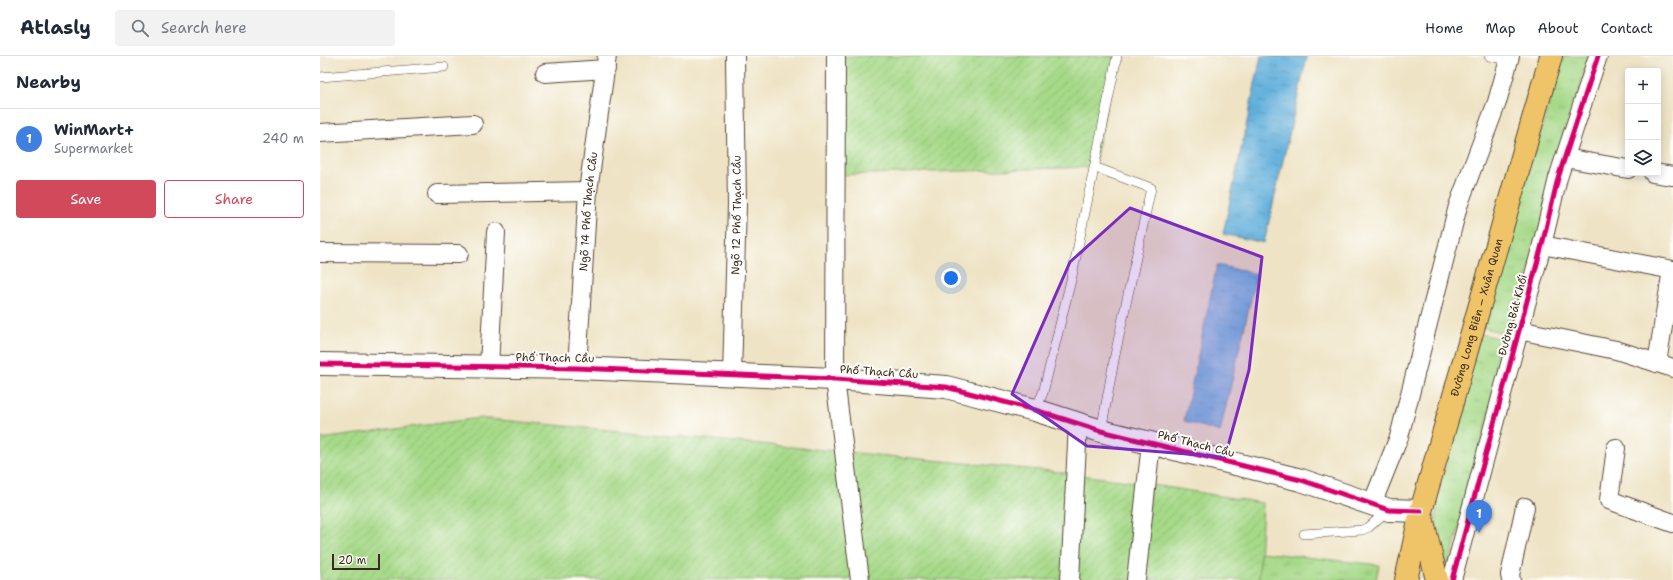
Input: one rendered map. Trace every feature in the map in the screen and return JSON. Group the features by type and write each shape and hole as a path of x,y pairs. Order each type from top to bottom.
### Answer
{"main road":[{"name":"Đường Long Biên – Xuân Quan","path":"1406,580 1421,510 1551,56"},
{"path":"1421,510 1437,580"}],"street":[{"name":"Ngõ 12 Phố Thạch Cầu","path":"732,375 737,205 735,56"},
{"path":"836,56 835,379 860,580"},
{"name":"Đường Bát Khối","path":"1452,580 1565,158 1598,56"},
{"path":"1381,507 1458,206 1497,102 1510,58"},
{"path":"544,72 606,62"},
{"name":"Ngõ 14 Phố Thạch Cầu","path":"577,368 588,191 606,62"},
{"path":"320,133 473,124"},
{"path":"1565,158 1625,168"},
{"path":"1661,174 1673,176"},
{"path":"437,194 588,191"},
{"path":"489,367 496,232"},
{"path":"1519,330 1616,350 1665,365 1673,270 1542,245"},
{"path":"320,253 459,254"},
{"name":"Phố Thạch Cầu","path":"320,364 577,368 835,379 946,387 1035,410 1101,431 1301,480 1381,507 1421,510"},
{"path":"1070,580 1078,424"},
{"path":"1136,580 1151,443"},
{"path":"1616,448 1609,500 1673,523"},
{"path":"1511,580 1510,575 1525,507"}],"lane":[{"path":"1035,410 1043,393 1072,276 1117,56"},
{"path":"1489,56 1510,58"},
{"path":"320,77 444,67"},
{"path":"1094,168 1151,188 1115,355 1101,431"},
{"path":"1304,534 1362,530 1369,527 1381,507"}],"highlighted area":[{"path":"1130,208 1262,257 1249,370 1225,457 1087,446 1012,394 1070,262"}],"green space":[{"path":"835,56 1117,56 1094,167 836,175"},
{"path":"1564,56 1589,56 1511,335 1481,327"},
{"path":"1479,334 1509,340 1445,580 1436,532 1436,505"},
{"path":"479,418 1050,471 1142,483 1263,503 1259,580 320,580 320,439"},
{"path":"1260,552 1379,565 1376,580 1259,580"}],"water":[{"path":"1261,56 1307,57 1264,243 1223,234"},
{"path":"1217,265 1257,274 1220,432 1184,421"}],"cycle path":[{"path":"1452,580 1542,245 1558,178 1598,56"},
{"path":"320,364 577,368 835,379 946,387 1035,410 1101,431 1301,480 1389,510 1421,511"}],"place":[{"name":"WinMart+","path":"1479,533"}]}
